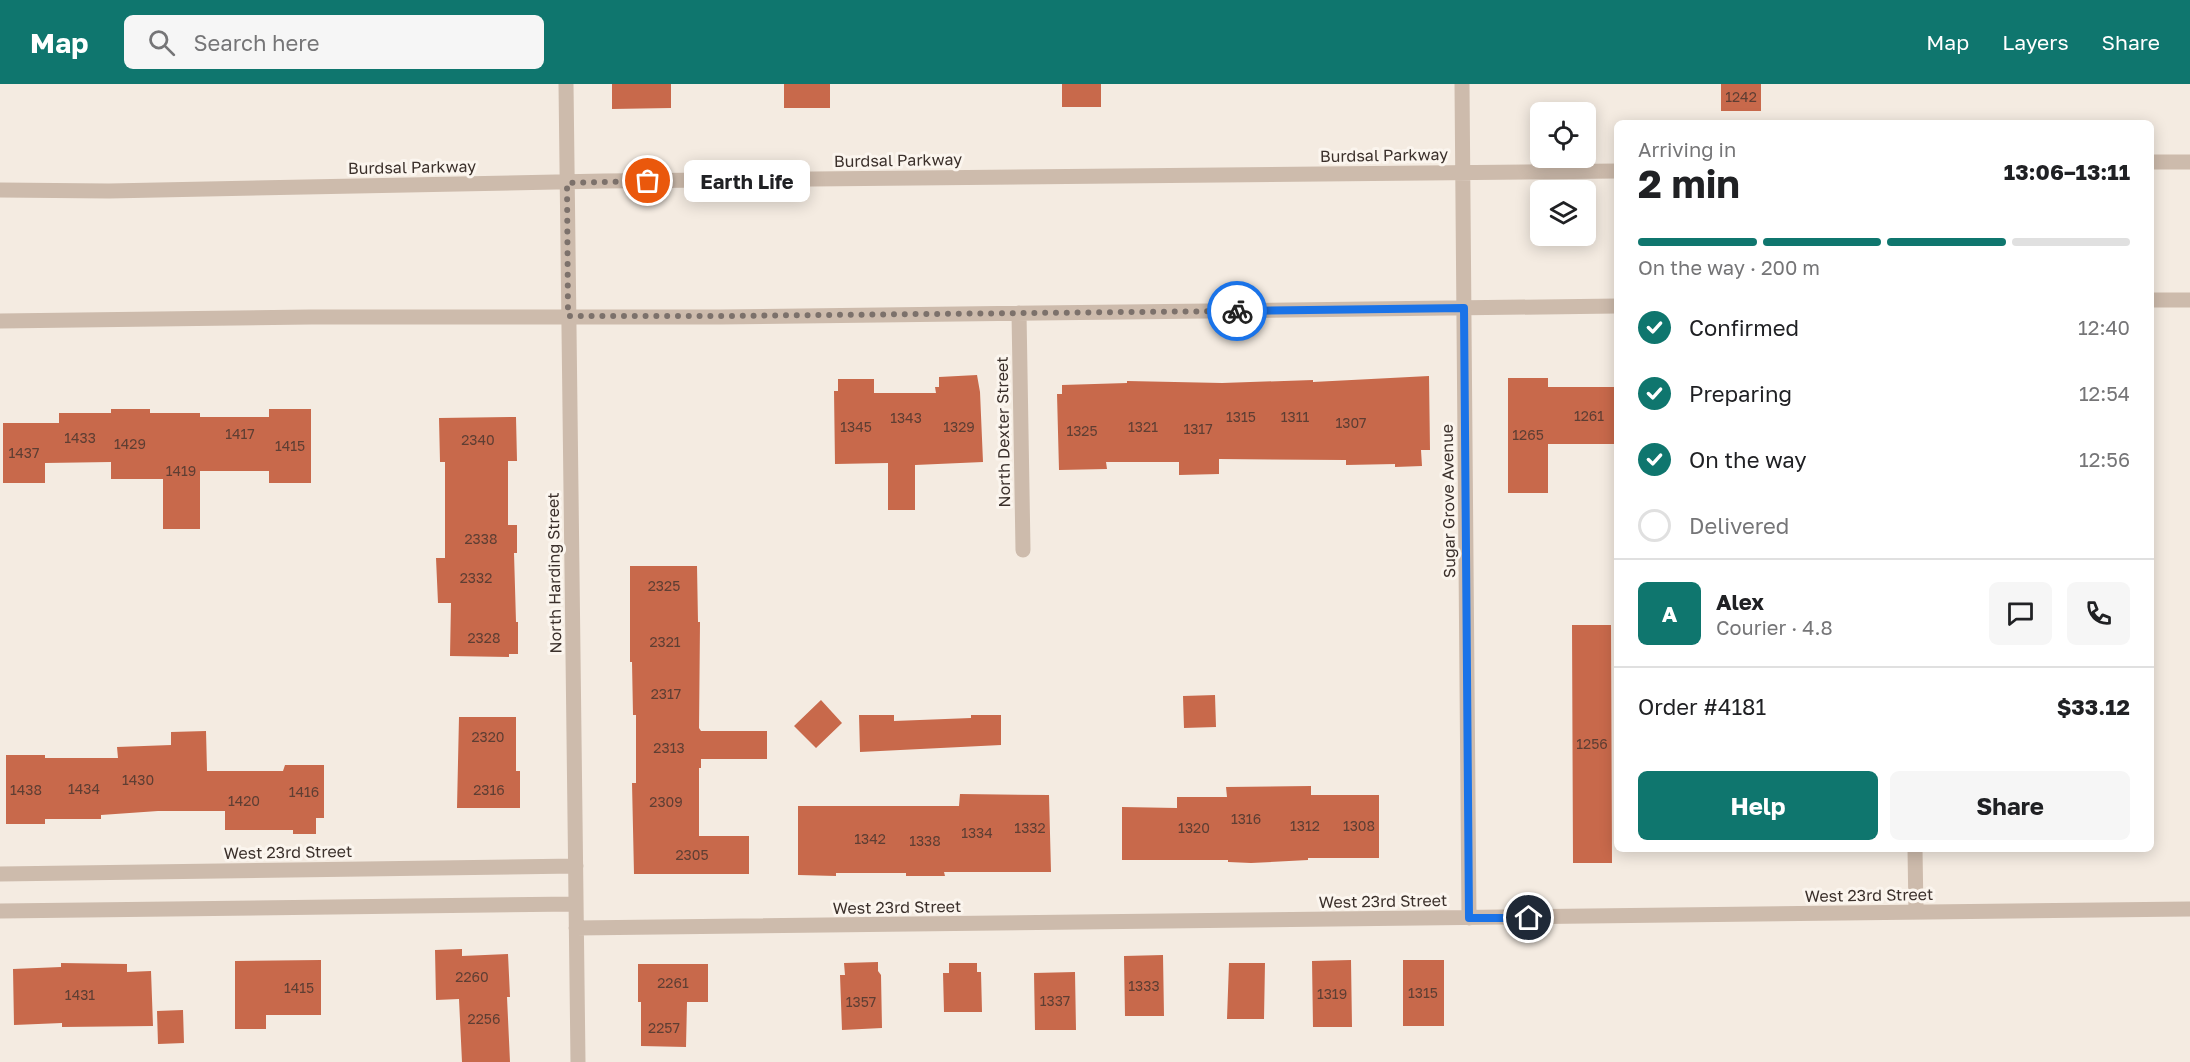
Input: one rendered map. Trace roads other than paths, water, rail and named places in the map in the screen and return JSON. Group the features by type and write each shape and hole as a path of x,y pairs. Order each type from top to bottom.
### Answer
{"street":[{"name":"North Harding Street","path":"566,84 578,1062"},
{"name":"Sugar Grove Avenue","path":"1462,84 1469,918"},
{"path":"2154,162 2190,162"},
{"name":"Burdsal Parkway","path":"0,190 1614,171"},
{"path":"2154,300 2190,300"},
{"path":"0,321 311,316 720,316 1614,306"},
{"name":"North Dexter Street","path":"1019,313 1023,550"},
{"path":"1915,852 1916,912"},
{"name":"West 23rd Street","path":"0,874 576,866"},
{"path":"0,911 576,904"},
{"name":"West 23rd Street","path":"576,928 2190,909"}],"place":[{"name":"Earth Life","path":"648,181"}]}
